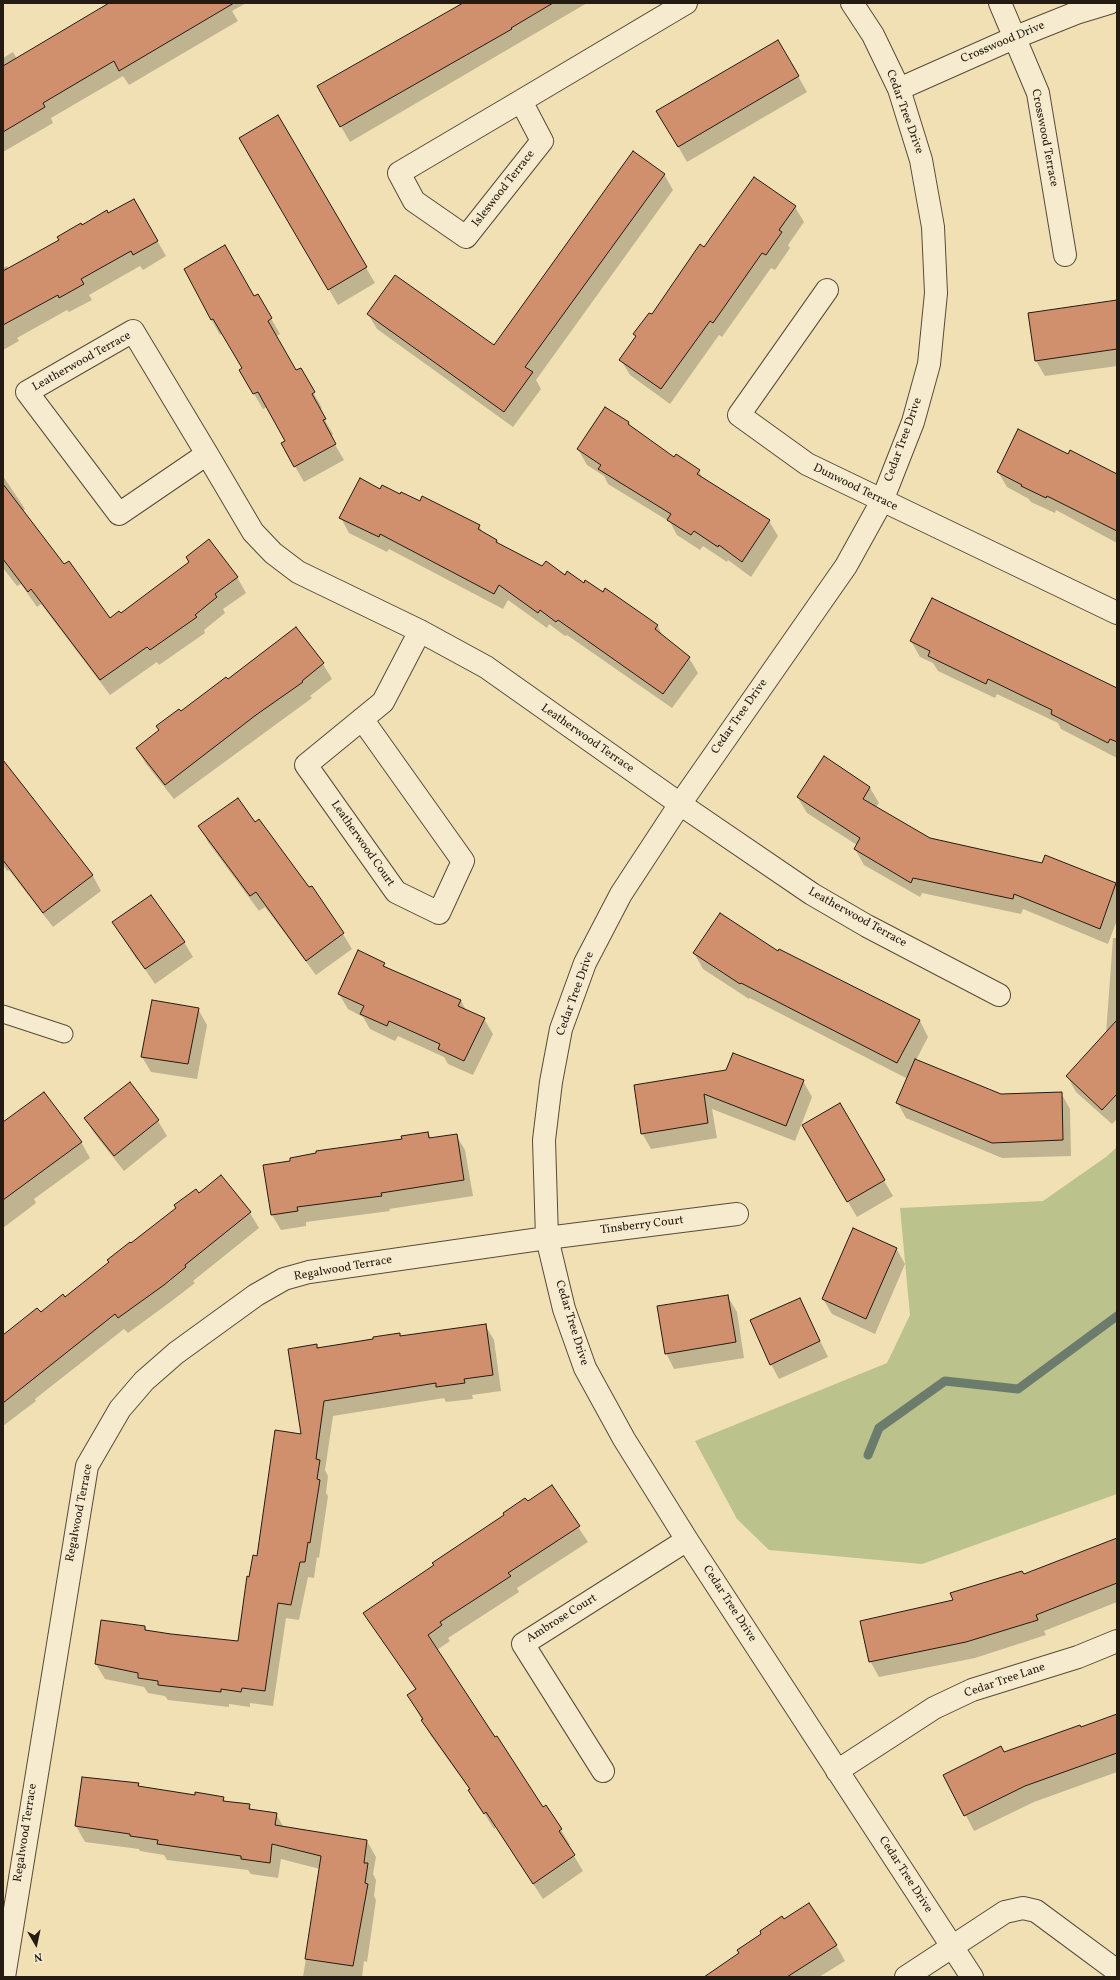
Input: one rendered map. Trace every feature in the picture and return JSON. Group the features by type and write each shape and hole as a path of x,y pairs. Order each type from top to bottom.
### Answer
{"street":[{"name":"Isleswood Terrace","path":"521,101 542,141 466,237 414,201 399,173 686,3"},
{"name":"Cedar Tree Drive","path":"852,3 873,35 899,89 921,160 933,227 936,293 927,371 913,422 882,501 846,566 680,804 621,894 585,963 561,1029 551,1082 544,1140 547,1238 564,1309 585,1368 624,1439 687,1540 972,1977"},
{"name":"Crosswood Terrace","path":"1000,3 1016,37 1038,93 1065,255"},
{"name":"Crosswood Drive","path":"899,89 1016,37 1076,13 1109,3"},
{"name":"Dunwood Terrace","path":"827,290 739,415 807,464 1117,613"},
{"name":"Leatherwood Terrace","path":"207,454 119,514 27,392 133,330 207,454 253,532 273,553 298,572 420,631 486,667 680,804 812,894 867,926 999,995"},
{"name":"Leatherwood Court","path":"362,719 463,861 439,913 396,892 306,765 362,719 383,702 420,631"},
{"name":"Tinsberry Court","path":"547,1238 737,1214"},
{"name":"Regalwood Terrace","path":"4,1977 87,1466 120,1409 144,1381 176,1353 256,1295 284,1279 309,1272 547,1238"},
{"name":"Ambrose Court","path":"603,1771 523,1644 687,1540"},
{"name":"Cedar Tree Lane","path":"837,1771 934,1708 972,1690 1078,1657 1117,1641"},
{"path":"906,1977 1005,1912 1023,1908 1036,1911 1117,1971"}],"lane":[{"path":"3,1014 64,1034"}],"green space":[{"path":"1117,1147 1117,1494 922,1564 769,1550 737,1519 695,1441 887,1363 910,1315 900,1208 1043,1201 1106,1157"}],"building":[{"path":"109,3 234,3 119,71 114,61 43,103 45,107 3,132 3,66"},
{"path":"463,3 553,3 511,28 512,29 340,127 317,86"},
{"path":"778,40 799,76 678,147 656,111"},
{"path":"278,115 367,267 328,290 239,138"},
{"path":"633,151 665,174 525,367 533,372 504,412 367,314 395,275 494,345"},
{"path":"754,177 796,206 779,230 782,232 766,255 762,253 713,323 710,321 661,389 619,360 636,336 633,334 649,313 652,314 700,244 704,247"},
{"path":"134,199 158,241 133,255 131,251 81,279 84,284 59,298 58,295 3,325 3,271 59,240 57,237 81,223 82,225 107,210 108,213"},
{"path":"225,245 254,296 258,294 272,318 268,321 296,370 301,368 315,392 312,394 326,419 323,420 336,444 294,467 281,443 285,441 258,392 253,394 239,370 242,368 213,319 211,320 184,269"},
{"path":"1117,300 1117,349 1035,361 1028,313"},
{"path":"605,407 629,422 628,424 674,457 676,454 700,470 697,474 770,520 742,562 719,545 718,547 694,531 691,535 667,520 671,514 598,469 601,465 577,449"},
{"path":"1018,429 1068,454 1070,450 1117,474 1117,531 1047,496 1046,498 1021,486 1022,485 997,472"},
{"path":"360,478 380,489 382,485 400,494 401,492 420,501 422,496 480,525 478,529 497,540 496,542 542,566 546,561 565,575 567,571 584,583 585,580 603,592 605,588 658,625 655,629 690,657 663,694 558,620 556,622 540,610 538,613 499,585 494,594 380,534 379,537 339,518"},
{"path":"3,484 64,564 69,561 110,618 119,611 121,613 189,562 186,557 209,539 238,577 215,594 217,597 195,615 197,617 150,650 147,647 100,680 31,589 28,592 3,559"},
{"path":"932,598 1117,688 1117,742 1110,739 1108,743 1051,714 1052,710 988,679 986,684 928,656 930,651 910,641"},
{"path":"296,627 324,663 302,681 303,682 256,715 165,785 136,748 159,730 156,726 179,709 181,711 226,677 228,679"},
{"path":"824,756 870,787 863,799 930,838 1042,863 1045,855 1116,883 1100,929 1014,894 1013,899 913,878 911,883 854,849 860,838 797,797"},
{"path":"3,760 93,875 43,913 3,860"},
{"path":"238,798 255,822 259,819 309,887 312,886 344,933 306,961 256,892 250,896 198,826"},
{"path":"151,895 185,942 145,969 112,922"},
{"path":"720,913 778,951 779,949 920,1020 897,1063 741,983 740,984 693,953"},
{"path":"358,950 385,963 383,966 461,1000 458,1006 485,1018 464,1061 438,1049 440,1044 389,1021 387,1026 360,1014 364,1006 338,994"},
{"path":"152,1000 199,1008 188,1064 141,1057"},
{"path":"1117,1020 1117,1094 1102,1110 1066,1076"},
{"path":"733,1053 804,1080 786,1126 704,1094 708,1123 641,1134 634,1085 726,1070"},
{"path":"915,1059 1001,1094 1062,1092 1063,1140 992,1143 896,1103"},
{"path":"130,1082 159,1120 114,1156 84,1118"},
{"path":"44,1092 82,1142 3,1200 3,1122"},
{"path":"840,1103 885,1180 847,1202 802,1125"},
{"path":"428,1132 429,1138 457,1134 464,1180 381,1193 382,1196 297,1207 298,1211 271,1215 263,1165 290,1161 290,1158 316,1153 316,1151 402,1139 401,1136"},
{"path":"221,1175 251,1212 185,1265 186,1267 164,1285 118,1318 115,1314 3,1403 3,1335 37,1308 41,1312 63,1294 65,1297 109,1262 107,1260 176,1208 174,1205 196,1189 199,1193"},
{"path":"853,1228 897,1248 866,1319 822,1299"},
{"path":"728,1295 736,1342 665,1354 657,1306"},
{"path":"800,1298 820,1341 770,1365 750,1320"},
{"path":"486,1324 493,1375 464,1379 465,1383 436,1387 436,1383 324,1401 316,1459 320,1460 317,1479 320,1480 310,1543 308,1542 305,1562 300,1562 291,1605 278,1603 265,1691 242,1688 241,1692 221,1689 221,1692 158,1685 158,1681 138,1678 138,1673 95,1664 101,1620 145,1626 145,1630 171,1634 238,1641 247,1576 249,1577 253,1555 257,1556 275,1430 301,1434 288,1349 317,1344 317,1348 400,1333 400,1336"},
{"path":"552,1485 580,1526 508,1573 511,1576 440,1622 442,1625 428,1635 495,1737 497,1736 543,1807 546,1805 562,1829 559,1831 575,1855 533,1884 486,1812 484,1814 468,1790 470,1789 421,1720 423,1719 407,1695 416,1689 363,1613 434,1565 432,1563 504,1515 503,1513 525,1498 528,1501"},
{"path":"1117,1538 1117,1583 1036,1615 1038,1620 966,1642 869,1662 860,1621 953,1600 950,1593 1022,1571 1024,1574"},
{"path":"1117,1714 1117,1753 1025,1786 964,1816 943,1775 1001,1746 1004,1752 1080,1725 1081,1727"},
{"path":"82,1777 139,1783 138,1786 195,1795 195,1792 224,1797 223,1801 250,1804 249,1809 277,1813 275,1825 367,1840 364,1863 368,1863 365,1883 368,1884 353,1966 305,1959 321,1856 272,1844 270,1863 241,1859 241,1856 157,1844 158,1840 130,1836 130,1834 75,1826"},
{"path":"809,1903 837,1945 787,1977 704,1977 739,1953 737,1950 761,1934 760,1931 782,1916 784,1919"}],"waterway":[{"path":"868,1455 879,1428 945,1381 1018,1389 1117,1316"}]}
